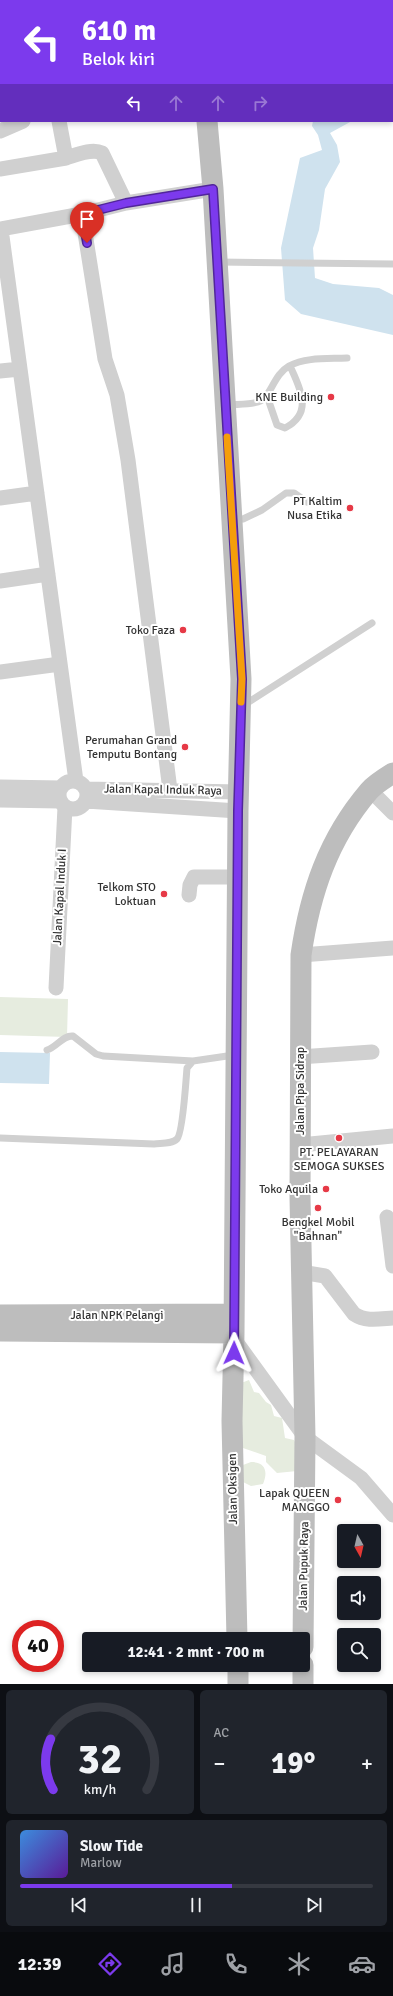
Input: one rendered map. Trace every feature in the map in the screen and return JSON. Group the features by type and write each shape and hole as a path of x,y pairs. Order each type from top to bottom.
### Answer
{"street":[{"path":"0,131 21,122"},
{"path":"59,122 66,158"},
{"path":"207,122 218,262 231,520 242,679 237,877 234,1329 305,1437 328,1456 361,1478 393,1515"},
{"path":"0,169 98,151 102,153 123,204"},
{"path":"0,787 62,799 77,809 83,790 60,664 20,369 5,303 0,229 82,214 123,204 213,189"},
{"path":"82,214 105,359 117,395 128,460 170,790"},
{"path":"0,371 20,369"},
{"path":"0,498 37,493"},
{"path":"0,581 48,574"},
{"path":"0,672 60,664"},
{"name":"Jalan Pipa Sidrap","path":"305,1437 301,1272 299,1056 301,954 305,925 317,879 338,834 370,790 393,773"},
{"path":"62,799 67,782 83,790"},
{"name":"Jalan Kapal Induk Raya","path":"83,790 170,790 238,801"},
{"name":"Jalan Kapal Induk Raya","path":"83,790 238,801"},
{"path":"370,790 393,813"},
{"path":"0,800 62,799"},
{"name":"Jalan Kapal Induk I","path":"56,988 62,799"},
{"path":"189,895 190,884 194,877 237,877"},
{"path":"301,954 393,948"},
{"path":"299,1056 372,1052"},
{"path":"300,1145 393,1136"},
{"path":"387,1217 393,1266"},
{"path":"301,1272 325,1276 354,1314 360,1318 366,1320 393,1318"},
{"name":"Jalan NPK Pelangi","path":"0,1314 234,1329"},
{"name":"Jalan NPK Pelangi","path":"0,1331 234,1329"},
{"name":"Jalan Oksigen","path":"234,1329 232,1421 237,1632"},
{"name":"Jalan Pupuk Raya","path":"303,1632 305,1437"},
{"path":"238,1672 238,1684"},
{"path":"303,1672 303,1684"}],"lane":[{"path":"218,262 393,264"},
{"path":"225,405 258,402 267,396 275,378 290,366 305,360 347,358"},
{"path":"267,396 277,425 285,428 297,418 302,410 303,400 301,391 290,366"},
{"path":"231,520 242,519 262,510 286,493 294,493 307,502"},
{"path":"241,707 372,623"},
{"path":"46,1050 54,1047 62,1039 74,1036 96,1054 102,1056 193,1062 236,1055"},
{"path":"0,1138 154,1144 173,1142 179,1138 182,1125 188,1068 193,1062"}],"shaded area":[{"path":"0,997 68,999 67,1037 0,1035"},
{"path":"249,1380 254,1392 259,1393 266,1402 271,1405 274,1416 282,1418 285,1438 294,1440 298,1448 297,1471 277,1473 266,1462 266,1456 243,1448 236,1385"},
{"path":"256,1462 263,1466 265,1480 263,1484 251,1486 241,1481 243,1465"}],"water":[{"path":"313,122 350,122 330,133 337,145 340,162 325,189 319,230 313,248 315,278 333,284 379,288 393,295 393,335 301,314 285,300 281,248 300,158 322,150 318,135 312,126"},
{"path":"0,1052 50,1053 49,1084 0,1083"}],"slow traffic":[{"path":"227,437 242,679 241,702"}],"place":[{"name":"KNE Building","path":"331,397"},
{"name":"PT Kaltim Nusa Etika","path":"350,508"},
{"name":"Toko Faza","path":"183,630"},
{"name":"Perumahan Grand Temputu Bontang","path":"185,747"},
{"name":"Telkom STO Loktuan","path":"164,894"},
{"name":"PT. PELAYARAN SEMOGA SUKSES","path":"339,1138"},
{"name":"Toko Aquila","path":"326,1189"},
{"name":"Bengkel Mobil \"Bahnan\"","path":"318,1208"},
{"name":"Lapak QUEEN MANGGO","path":"338,1500"}],"route":[{"path":"87,243 82,214 126,203 213,189 242,679 238,811 234,1353"}]}
